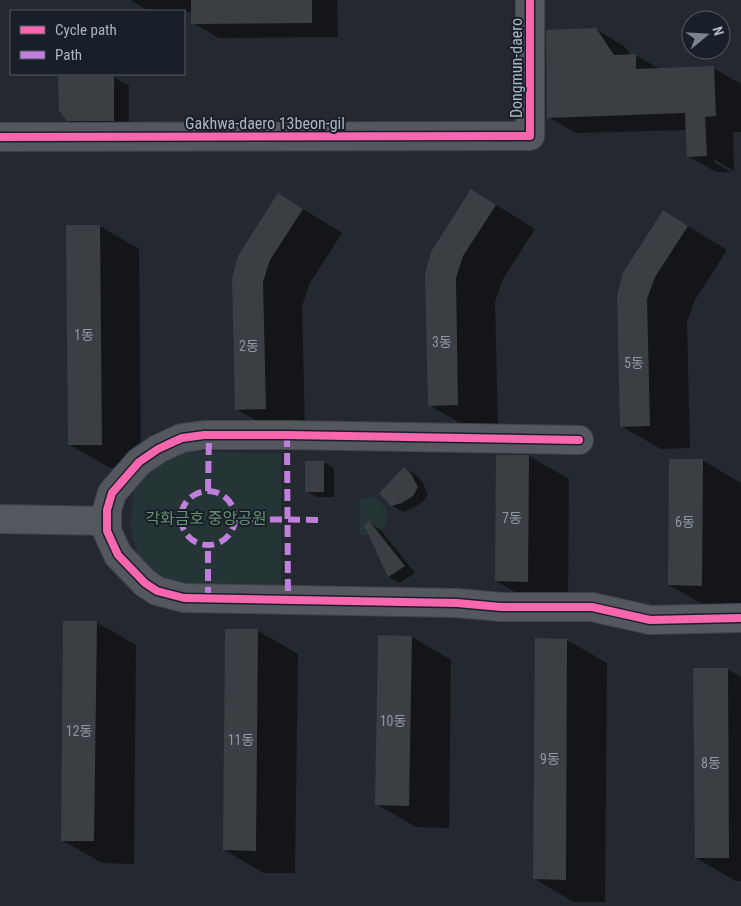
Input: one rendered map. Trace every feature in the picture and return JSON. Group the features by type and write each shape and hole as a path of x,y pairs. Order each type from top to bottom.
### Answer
{"street":[{"name":"Dongmun-daero","path":"530,0 530,136"},
{"name":"Gakhwa-daero 13beon-gil","path":"0,137 530,136"},
{"path":"579,440 311,435 204,435 182,438 158,449 139,462 112,492 106,510 106,531 118,555 134,572 157,591 184,598 457,604 501,607 592,607 650,620 739,618"},
{"path":"0,519 107,521"}],"green space":[{"name":"각화금호 중앙공원","path":"184,451 281,454 281,586 181,585 152,571 145,564 139,555 132,536 133,492 149,466"},
{"path":"374,497 385,507 387,524 376,535 360,535 360,499"}],"building":[{"path":"191,0 312,0 312,23 191,24"},
{"path":"596,28 614,55 636,54 636,69 714,66 716,116 705,117 707,156 687,157 685,113 547,118 546,30"},
{"path":"58,76 114,76 114,121 67,121 59,111"},
{"path":"471,189 496,205 463,256 456,278 458,405 428,406 425,274 431,252"},
{"path":"278,193 303,209 270,260 263,282 266,409 235,410 232,279 238,256"},
{"path":"663,210 688,226 655,277 647,299 650,426 620,427 617,296 623,273"},
{"path":"66,225 100,225 102,445 68,445"},
{"path":"496,455 529,455 528,582 495,581"},
{"path":"669,459 703,459 702,586 668,585"},
{"path":"305,461 324,461 324,492 305,492"},
{"path":"404,467 411,474 418,487 413,496 402,503 391,506 379,493"},
{"path":"369,521 405,566 388,577 364,525"},
{"path":"63,621 97,621 94,841 61,841"},
{"path":"225,629 258,629 256,851 223,850"},
{"path":"378,635 412,636 409,806 375,805"},
{"path":"535,638 567,639 566,880 533,879"},
{"path":"693,668 728,668 729,858 695,858"}],"marked path":[{"path":"208,491 209,435"},
{"path":"287,435 288,600"},
{"path":"208,491 218,493 227,499 233,508 235,518 233,528 227,537 218,543 208,545 198,543 189,537 183,528 181,518 183,508 189,499 198,493 208,491"},
{"path":"234,519 324,520"},
{"path":"208,545 208,599"}],"cycle path":[{"path":"0,137 530,136 530,0"},
{"path":"579,440 287,435 204,435 182,438 158,449 139,462 112,493 107,510 107,531 118,555 145,583 157,591 184,598 457,603 501,607 592,607 650,620 739,618"}]}
